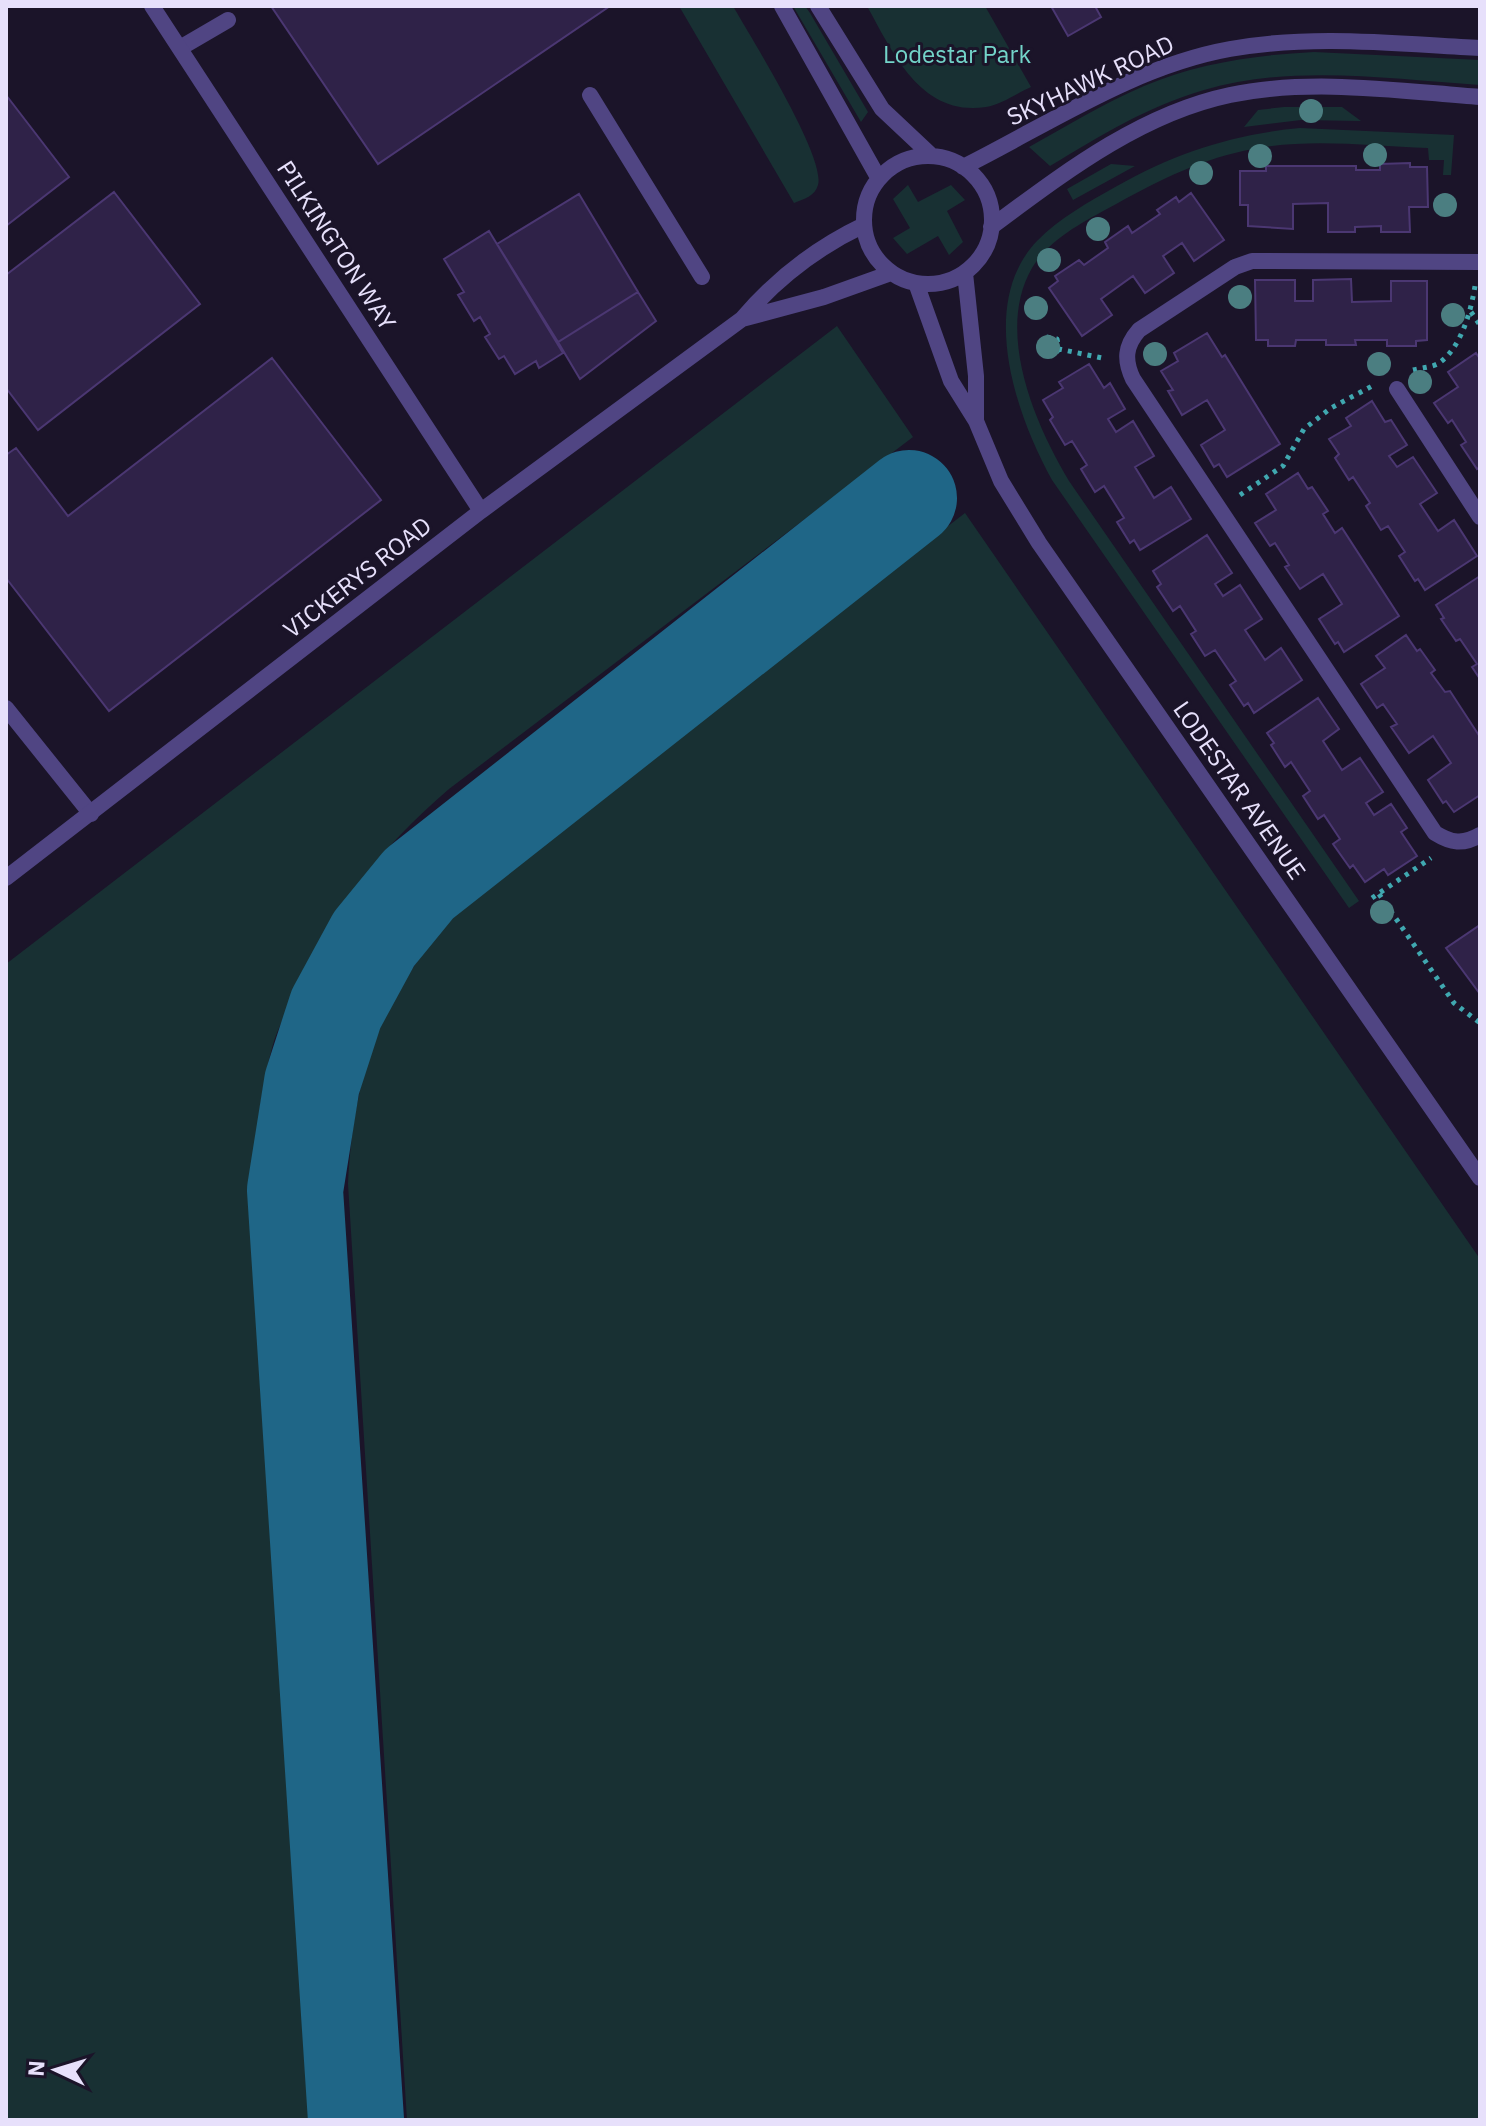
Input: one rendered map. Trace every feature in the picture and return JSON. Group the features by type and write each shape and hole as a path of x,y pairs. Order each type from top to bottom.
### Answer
{"street":[{"name":"PILKINGTON WAY","path":"152,6 481,511"},
{"path":"782,6 879,179"},
{"path":"818,6 882,109 932,156"},
{"path":"180,48 228,20"},
{"name":"SKYHAWK ROAD","path":"963,167 1135,79 1182,61 1230,49 1327,41 1480,48"},
{"path":"991,227 1050,183 1147,123 1230,95 1282,88 1329,87 1480,97"},
{"path":"590,95 702,277"},
{"path":"932,156 948,159 963,167 976,178 991,209 987,245 978,260 965,273 941,283 916,283 891,273 877,260 868,244 864,225 865,208 879,179 895,165 913,158 932,156"},
{"name":"VICKERYS ROAD","path":"6,878 481,511 742,319 766,291 842,235 864,225"},
{"path":"1480,262 1252,261 1235,267 1139,330 1129,341 1127,363 1133,379 1435,833 1456,842 1465,842 1480,835"},
{"name":"VICKERYS ROAD","path":"742,319 824,297 891,273"},
{"name":"LODESTAR AVENUE","path":"965,273 976,376 976,421"},
{"name":"LODESTAR AVENUE","path":"916,283 951,381 976,421 1001,481 1039,543 1480,1178"},
{"path":"1397,389 1480,517"},
{"path":"6,708 91,814"}],"path":[{"path":"1402,373 1439,364 1461,336 1471,311 1480,262"},
{"path":"1471,311 1480,325"},
{"path":"1059,349 1127,363"},
{"path":"1219,509 1283,466 1304,429 1331,408 1381,381"},
{"path":"1456,842 1376,896 1454,1003 1480,1023"}],"green space":[{"path":"679,6 733,6 785,96 810,149 818,185 809,197 794,203"},
{"path":"793,6 805,6 810,13 868,112 861,122"},
{"name":"Lodestar Park","path":"867,6 985,6 1031,87 992,106 963,107 944,102 912,78 887,43"},
{"path":"1314,52 1480,60 1480,85 1376,77 1272,77 1204,90 1163,104 1050,166 1029,147 1114,100 1185,71 1270,55"},
{"path":"1342,107 1361,121 1301,120 1244,127 1258,110"},
{"path":"1300,128 1454,135 1451,175 1443,175 1444,160 1429,160 1428,148 1340,144 1296,144 1253,149 1183,170 1082,223 1049,247 1032,268 1022,293 1017,320 1018,348 1033,405 1069,481 1359,901 1349,908 1052,480 1026,424 1008,360 1006,327 1009,296 1019,267 1046,233 1096,198 1161,164 1228,140"},
{"path":"1111,164 1135,166 1073,200 1067,189"},
{"path":"908,185 918,202 951,185 965,200 947,211 963,242 949,255 938,236 907,254 893,238 910,228 893,199"},
{"path":"837,326 913,437 449,789 423,812 378,859 340,909 308,966 274,1042 262,1093 253,1168 314,2120 6,2120 6,964"},
{"path":"965,513 1480,1259 1480,2120 407,2120 348,1184 352,1134 372,1049 408,975 433,940 499,872"}],"building":[{"path":"271,6 610,6 378,164"},
{"path":"1051,6 1095,6 1101,17 1068,36"},
{"path":"6,95 69,177 6,226"},
{"path":"1410,163 1410,167 1427,167 1428,207 1409,207 1410,232 1381,232 1381,226 1355,227 1355,232 1328,232 1328,203 1293,204 1293,229 1248,226 1248,205 1240,205 1240,171 1266,171 1266,166 1356,166 1356,170 1380,170 1380,164"},
{"path":"114,192 200,304 38,430 6,388 6,275"},
{"path":"1191,193 1224,240 1194,261 1182,243 1163,256 1174,273 1145,293 1133,276 1101,299 1112,315 1082,336 1049,288 1058,281 1055,276 1079,260 1084,265 1108,248 1105,242 1128,226 1132,233 1160,214 1157,210 1176,197 1179,202"},
{"path":"579,194 638,292 558,342 497,244"},
{"path":"489,231 563,353 539,368 536,361 515,374 504,356 499,359 485,337 490,334 480,317 474,321 458,295 464,292 444,259"},
{"path":"1351,279 1352,302 1391,301 1391,281 1427,281 1427,340 1416,341 1416,346 1387,346 1387,340 1355,340 1356,345 1326,345 1326,340 1296,340 1295,346 1268,346 1268,340 1256,340 1255,280 1295,280 1295,301 1313,301 1313,280"},
{"path":"638,292 656,321 580,379 558,342"},
{"path":"1207,333 1222,357 1225,355 1280,444 1227,477 1219,464 1214,467 1201,445 1225,430 1207,400 1182,415 1168,391 1173,390 1161,371 1178,361 1174,353"},
{"path":"1476,353 1480,359 1480,467 1477,469 1461,445 1466,442 1452,420 1448,423 1434,403 1458,387 1448,372"},
{"path":"272,358 381,500 109,711 6,578 6,455 16,448 68,516"},
{"path":"1089,364 1104,388 1110,383 1125,409 1108,419 1116,432 1133,421 1154,456 1135,467 1154,498 1171,487 1191,519 1140,550 1134,540 1130,543 1117,522 1124,518 1104,486 1095,492 1081,469 1087,465 1072,441 1065,445 1050,420 1053,417 1043,400 1063,388 1059,382"},
{"path":"1372,401 1385,422 1391,420 1407,445 1389,456 1397,467 1413,457 1437,493 1420,504 1438,531 1454,520 1477,556 1425,590 1418,579 1415,581 1399,556 1405,552 1388,526 1381,530 1366,506 1370,503 1353,477 1349,480 1335,458 1339,454 1329,439 1351,426 1346,418"},
{"path":"1298,473 1328,511 1323,514 1335,533 1342,528 1399,616 1344,652 1319,619 1342,604 1323,574 1300,589 1285,567 1289,565 1275,543 1270,546 1255,523 1276,510 1266,494"},
{"path":"1207,535 1232,573 1215,584 1223,596 1240,585 1262,619 1245,630 1265,660 1281,648 1302,680 1254,713 1248,703 1244,706 1230,685 1236,681 1215,650 1205,656 1191,634 1196,631 1180,606 1173,611 1157,587 1161,584 1153,571"},
{"path":"1480,576 1480,679 1472,667 1477,664 1460,639 1456,641 1441,619 1444,618 1436,605"},
{"path":"1406,635 1417,651 1420,649 1435,670 1431,673 1445,692 1450,691 1480,737 1480,795 1454,812 1446,801 1443,803 1428,780 1451,763 1433,736 1409,753 1391,727 1397,724 1383,704 1377,708 1361,684 1385,668 1376,656"},
{"path":"1318,698 1339,729 1323,741 1342,770 1360,758 1383,792 1366,803 1374,815 1391,804 1407,828 1401,832 1417,856 1388,875 1384,869 1365,882 1353,865 1350,868 1333,844 1340,839 1324,815 1318,819 1303,796 1310,791 1291,762 1285,767 1271,745 1274,743 1267,733"},
{"path":"1480,925 1480,994 1446,948"}],"taxiway":[{"path":"356,2120 295,1190 312,1083 336,1009 374,939 419,884 909,498"}]}
